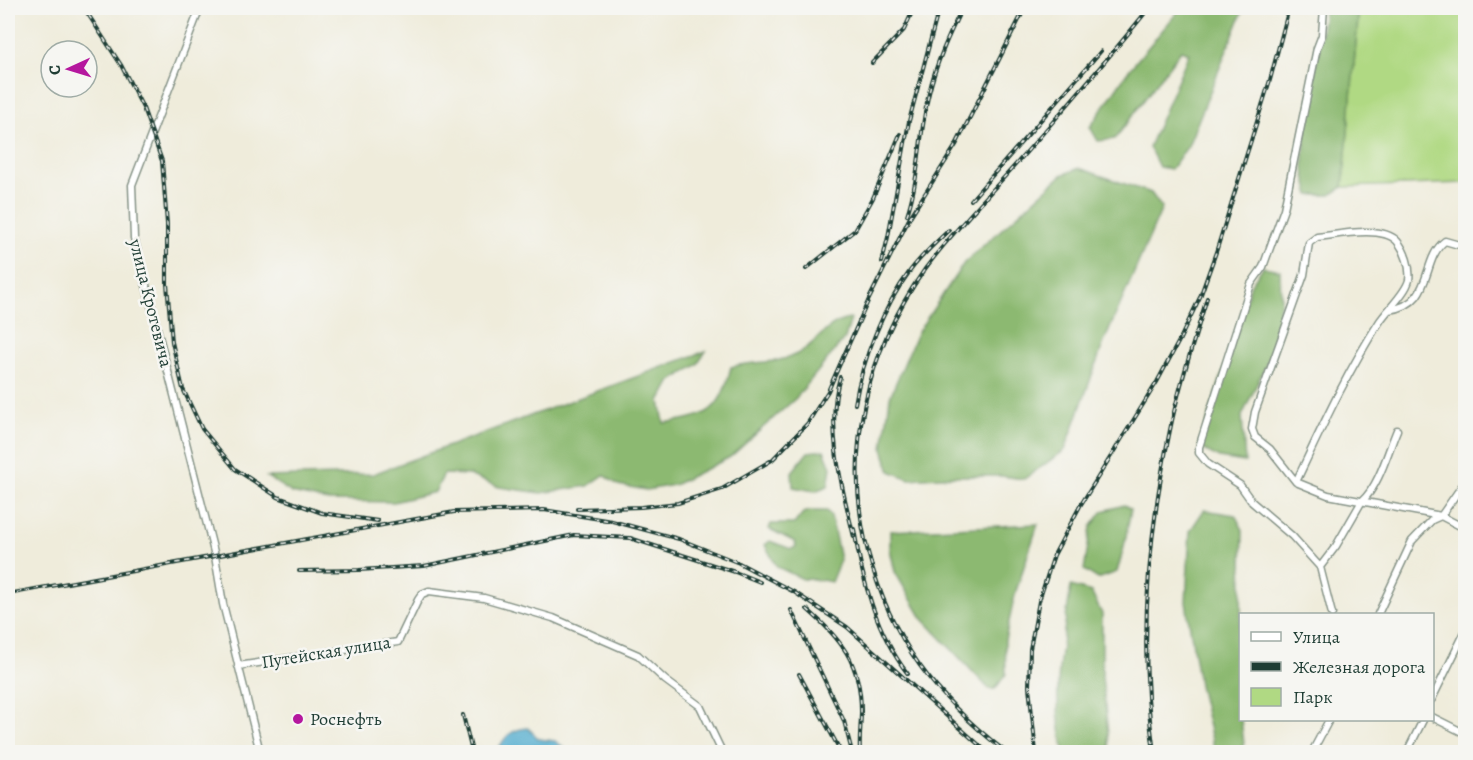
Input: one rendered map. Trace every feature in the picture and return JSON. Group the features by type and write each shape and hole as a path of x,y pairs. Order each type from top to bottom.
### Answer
{"street":[{"name":"улица Кротевича","path":"200,8 132,184 134,238 214,556 223,604 260,753"},
{"path":"1324,8 1322,35 1317,48 1284,209 1263,267 1251,284 1199,453 1208,464 1240,485 1252,502 1292,536 1320,567 1332,613"},
{"path":"1296,482 1345,379 1365,344 1409,280 1407,259 1397,240 1381,232 1317,237 1310,243 1304,275 1255,412 1252,429 1255,437 1270,449 1296,482 1328,495 1441,516 1466,528"},
{"path":"1388,310 1408,305 1416,295 1426,280 1437,247 1445,241 1466,247"},
{"path":"1320,567 1367,496 1397,430"},
{"path":"1379,613 1412,542 1432,520 1441,516 1466,480"},
{"name":"Путейская улица","path":"238,666 398,642 418,600 422,594 429,591 484,598 553,618 638,655 665,680 700,706 722,753"},
{"path":"1434,695 1466,630"},
{"path":"1434,718 1466,734"},
{"path":"1312,753 1328,721"},
{"path":"1407,753 1422,721"}],"green space":[{"path":"1181,8 1244,8 1188,146 1171,169 1159,167 1149,147 1189,53 1181,50 1115,139 1098,141 1090,127 1129,70"},
{"path":"1324,8 1359,8 1343,187 1330,195 1310,195 1304,171 1304,148"},
{"path":"1359,8 1465,8 1465,183 1343,187"},
{"path":"1079,168 1151,193 1162,208 1104,342 1065,450 1024,479 1001,476 954,476 909,479 890,471 883,449 890,397 917,333 964,263 1062,175"},
{"path":"1263,267 1280,270 1281,301 1271,354 1242,416 1245,462 1219,458 1199,447 1251,284"},
{"path":"851,319 845,338 796,398 730,457 674,485 646,490 618,485 604,475 588,486 541,493 499,487 469,475 444,474 435,492 394,502 328,501 292,493 267,477 373,474 706,351 697,365 671,381 660,401 664,423 692,418 710,410 717,403 731,367 772,361 797,354 835,324"},
{"path":"824,450 831,467 828,486 815,491 793,487 792,472 808,452"},
{"path":"1124,505 1131,509 1117,572 1098,579 1084,570 1091,527 1103,511"},
{"path":"1204,510 1235,515 1243,530 1241,613 1239,613 1236,679 1239,721 1241,721 1245,752 1215,752 1199,685 1186,602 1190,531"},
{"path":"827,511 831,516 840,560 831,582 803,579 777,567 765,545 770,541 791,549 796,547 795,542 769,529 771,524 794,524 803,513"},
{"path":"1038,524 1015,594 1005,640 1006,674 995,689 989,689 922,618 895,572 890,549 890,531"},
{"path":"1071,586 1091,592 1102,614 1102,677 1110,752 1065,752 1060,732 1059,669"}],"water":[{"path":"528,728 539,739 555,741 569,752 497,752 509,735 517,730"}],"railway":[{"path":"84,8 121,65 143,108 162,161 172,342 183,389 202,429 235,469 278,497 322,513 378,521"},
{"path":"872,63 904,30 914,8"},
{"path":"882,262 909,121 939,8"},
{"path":"907,215 915,185 932,82 943,49 962,8"},
{"path":"577,509 678,503 722,489 772,460 807,424 828,391 869,299 910,217 956,145 1025,8"},
{"path":"1006,752 958,710 937,688 919,664 889,613 868,552 861,515 858,478 859,441 865,404 874,369 888,334 925,269 1149,8"},
{"path":"1036,752 1029,687 1030,649 1039,601 1054,555 1080,506 1157,382 1200,297 1270,80 1289,8"},
{"path":"971,200 1101,51"},
{"path":"806,269 855,230 873,198 900,134"},
{"path":"855,404 875,334 891,300 914,265 949,230"},
{"path":"1154,752 1149,712 1146,631 1151,550 1162,470 1174,413 1207,298"},
{"path":"840,377 834,416 835,437 840,478 854,537"},
{"path":"8,594 454,512 544,510 612,521 679,539 739,563 794,592 847,627 987,752"},
{"path":"854,529 861,567 872,605 887,641 908,674"},
{"path":"299,571 424,566 574,535 630,538 760,582"},
{"path":"807,609 839,642 853,666 860,694 860,752"},
{"path":"791,610 844,721 852,752"},
{"path":"799,674 841,752"},
{"path":"463,715 472,752"}],"place":[{"name":"Роснефть","path":"298,719"}]}
